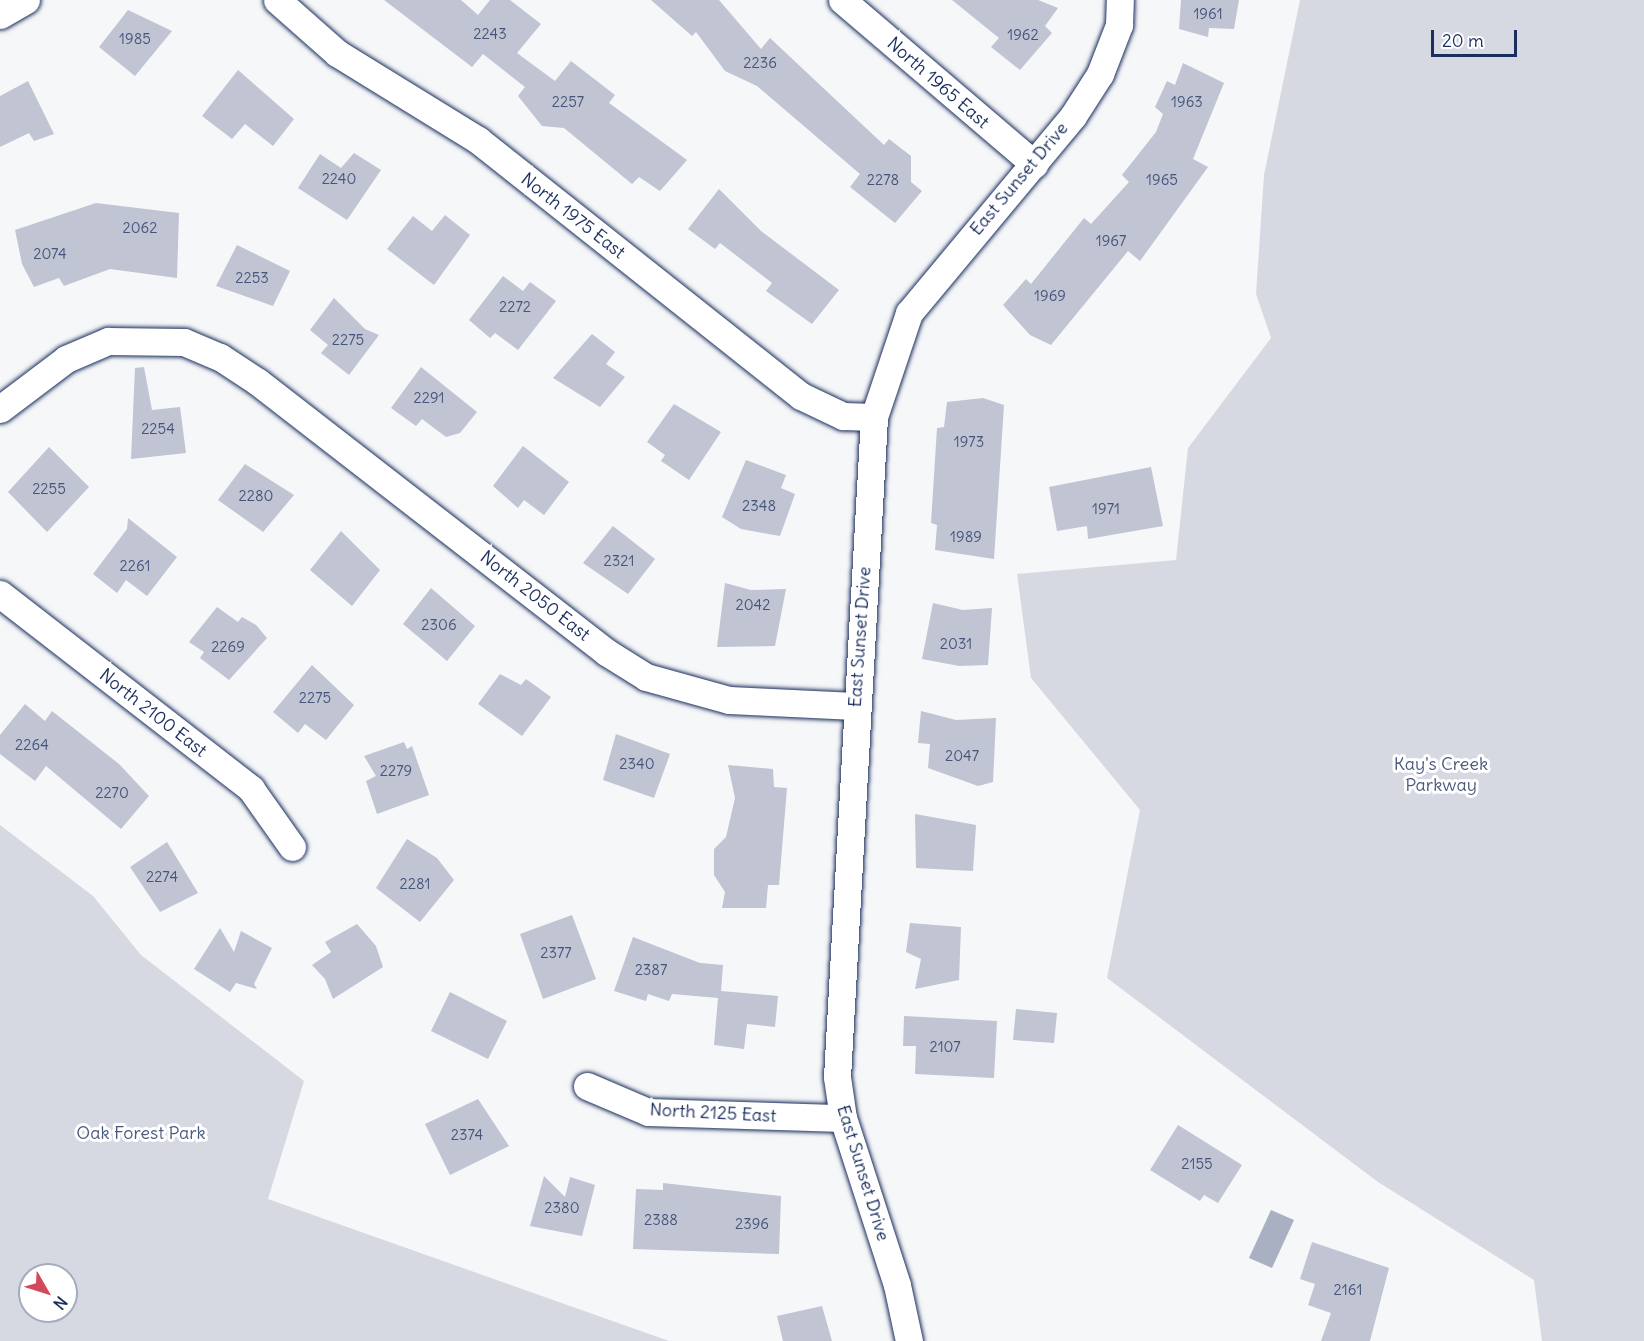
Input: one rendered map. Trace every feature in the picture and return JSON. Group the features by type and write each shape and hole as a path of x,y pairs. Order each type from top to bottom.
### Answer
{"street":[{"path":"0,15 26,0"},
{"name":"North 1975 East","path":"277,0 337,53 478,140 801,396 843,416 874,417"},
{"name":"North 1965 East","path":"842,0 1034,164"},
{"name":"East Sunset Drive","path":"909,1341 897,1285 843,1118 837,1077 855,706 874,417 909,313 1034,164 1100,75 1119,26 1120,0"},
{"name":"North 2050 East","path":"0,409 66,359 108,341 184,342 220,357 258,382 606,652 646,677 729,700 855,706"},
{"name":"North 2100 East","path":"0,594 251,789 292,847"},
{"name":"North 2125 East","path":"587,1086 648,1112 843,1118"}],"green space":[{"name":"Kay's Creek Parkway","path":"1300,0 1644,0 1644,1341 1542,1341 1534,1280 1378,1182 1107,978 1140,810 1031,678 1017,574 1176,560 1188,448 1271,338 1256,294 1264,175"},
{"name":"Oak Forest Park","path":"0,825 93,896 141,955 304,1081 268,1199 669,1341 0,1341"}],"water":[{"path":"1271,1210 1294,1220 1272,1268 1249,1258"}],"building":[{"path":"384,0 461,0 478,15 490,0 510,0 541,24 517,53 555,81 571,61 615,95 609,103 687,160 660,191 639,177 632,184 564,128 542,126 518,96 525,87 483,54 472,67"},
{"path":"651,0 719,0 761,49 770,38 884,145 889,139 911,156 911,182 922,191 895,223 850,187 860,174 757,86 725,71 696,32 692,36"},
{"path":"952,0 1038,0 1058,8 1045,26 1052,33 1020,70 991,47 999,38"},
{"path":"1181,0 1239,0 1234,29 1209,28 1208,37 1179,29"},
{"path":"128,10 172,31 135,76 99,47"},
{"path":"1183,63 1224,83 1193,159 1208,167 1140,261 1128,251 1051,345 1030,335 1003,305 1026,279 1031,284 1084,218 1091,224 1129,182 1122,175 1156,132 1163,114 1155,107 1167,81 1175,85"},
{"path":"238,70 294,119 273,146 245,124 232,139 202,116"},
{"path":"28,81 54,134 34,141 29,133 0,147 0,96"},
{"path":"354,153 381,170 347,220 298,188 320,154 341,168"},
{"path":"719,189 761,231 839,290 812,324 766,291 772,283 720,243 715,249 688,229"},
{"path":"96,203 179,213 177,278 110,269 64,286 59,278 34,287 22,264 15,230"},
{"path":"445,215 470,235 434,285 387,249 413,216 432,231"},
{"path":"237,245 290,271 273,306 216,286"},
{"path":"503,276 523,291 530,282 556,301 518,350 495,333 490,338 469,320"},
{"path":"334,298 365,329 379,335 349,375 321,353 328,345 310,330"},
{"path":"592,334 615,352 606,364 625,377 600,407 553,378"},
{"path":"144,367 152,410 180,407 186,453 131,459 135,368"},
{"path":"421,367 477,412 460,433 446,437 422,419 416,426 391,408"},
{"path":"983,398 1004,405 994,559 935,550 937,525 931,523 937,428 944,427 947,402"},
{"path":"674,404 721,432 689,480 661,461 665,455 647,442"},
{"path":"523,446 569,482 544,515 524,500 518,508 493,486"},
{"path":"49,447 89,487 47,532 8,492"},
{"path":"746,460 786,475 781,488 795,494 780,536 741,529 722,517"},
{"path":"245,464 294,495 263,532 218,500"},
{"path":"1151,467 1163,526 1088,539 1087,526 1057,531 1049,487"},
{"path":"128,518 177,557 147,596 126,580 117,593 93,574 127,529"},
{"path":"613,526 655,559 628,594 583,563"},
{"path":"341,531 380,570 352,606 310,570"},
{"path":"725,583 751,590 786,589 775,646 717,647"},
{"path":"431,588 475,626 447,661 403,624"},
{"path":"933,603 963,610 992,608 988,665 959,666 922,659"},
{"path":"217,607 238,622 242,617 256,625 267,638 229,680 200,658 204,652 189,642"},
{"path":"312,665 354,705 326,740 305,724 298,733 273,712"},
{"path":"500,674 521,685 526,679 551,697 522,736 478,704"},
{"path":"25,704 45,721 52,711 119,764 149,796 121,829 46,766 35,781 0,754 0,735"},
{"path":"921,711 956,720 996,718 993,782 978,786 928,768 930,744 918,743"},
{"path":"616,734 670,754 654,798 603,780"},
{"path":"404,742 407,749 412,746 429,795 377,814 366,781 376,776 364,756"},
{"path":"728,765 773,769 774,787 787,788 779,885 768,885 766,908 722,908 725,892 714,875 714,849 726,837 735,798"},
{"path":"915,814 976,825 973,871 916,868"},
{"path":"407,839 437,858 454,880 420,922 376,888"},
{"path":"167,842 198,893 160,912 130,867"},
{"path":"572,915 596,979 543,999 520,934"},
{"path":"910,923 961,927 959,980 915,989 921,959 906,952"},
{"path":"357,924 376,946 383,967 333,999 325,979 312,965 331,952 325,942"},
{"path":"220,928 234,952 241,931 272,948 254,984 257,989 236,983 230,992 194,969"},
{"path":"633,937 700,963 723,965 721,991 778,996 775,1027 747,1024 744,1049 714,1045 718,998 672,994 669,1001 648,994 646,1001 614,991"},
{"path":"450,992 507,1021 488,1059 431,1031"},
{"path":"1016,1009 1057,1013 1054,1043 1013,1040"},
{"path":"904,1016 997,1021 994,1078 915,1074 916,1046 903,1046"},
{"path":"478,1099 509,1146 450,1175 425,1124"},
{"path":"1178,1125 1242,1165 1218,1203 1204,1195 1200,1201 1150,1170"},
{"path":"544,1176 565,1197 570,1177 595,1185 582,1236 530,1226"},
{"path":"663,1183 781,1196 779,1254 633,1249 636,1189 663,1190"},
{"path":"1312,1242 1389,1268 1370,1341 1321,1341 1331,1313 1308,1305 1315,1284 1300,1279"},
{"path":"822,1306 832,1341 783,1341 777,1316"}]}
